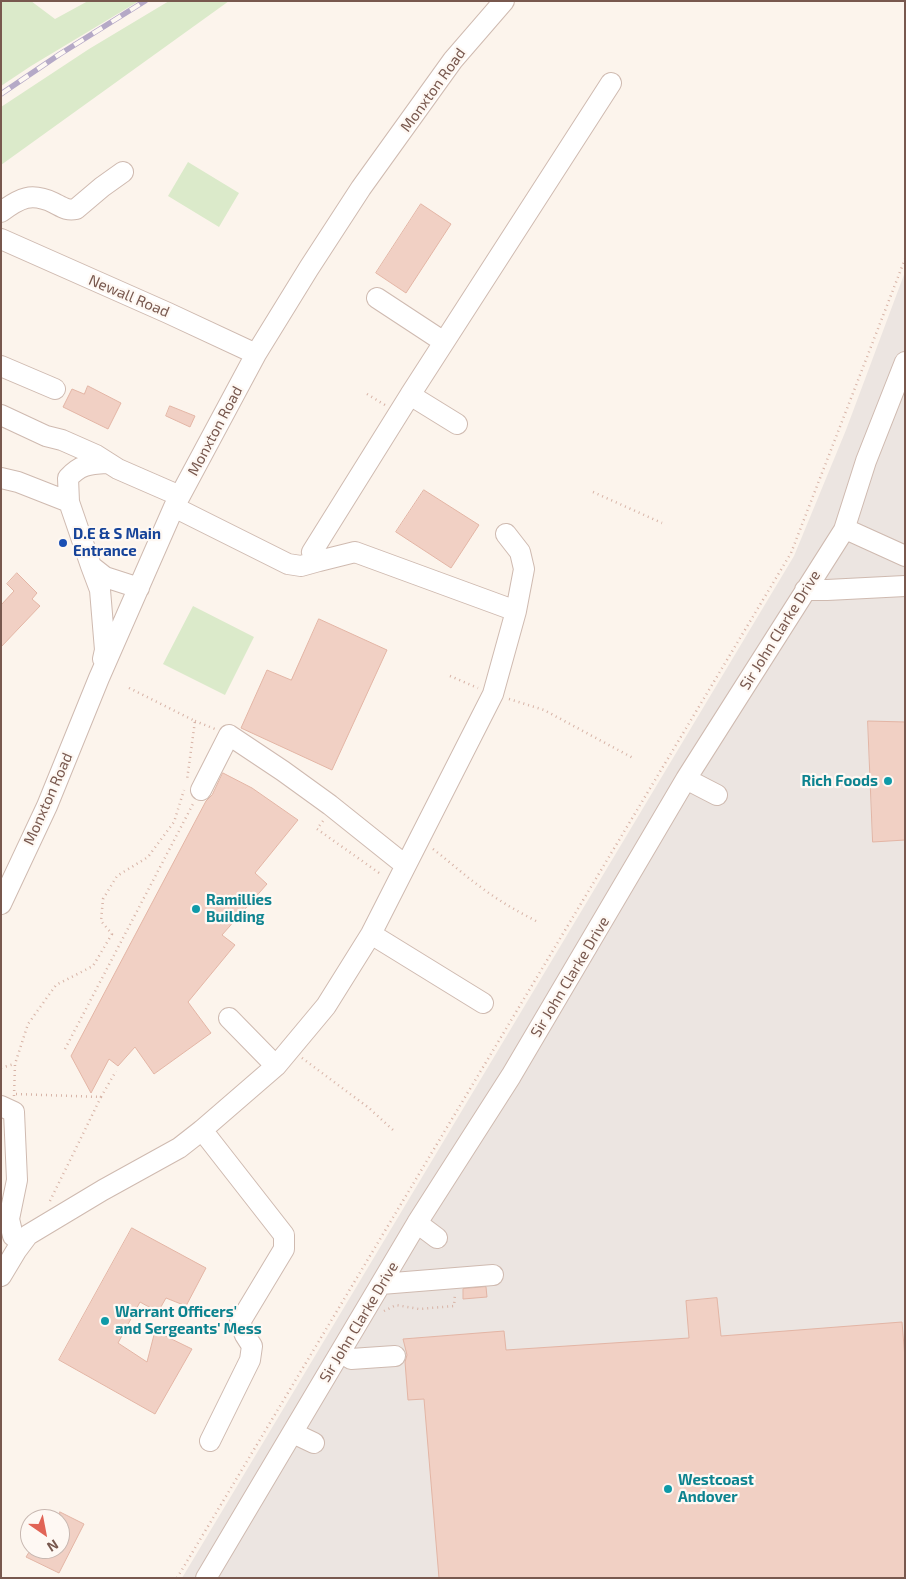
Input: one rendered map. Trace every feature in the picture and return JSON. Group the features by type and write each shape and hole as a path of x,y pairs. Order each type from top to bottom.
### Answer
{"street":[{"name":"Monxton Road","path":"1,904 47,806 99,678 177,501 256,354 361,188 453,60 504,1"},
{"path":"319,561 312,552 410,394 611,83"},
{"path":"1,212 27,197 41,198 64,209 76,209 123,172"},
{"name":"Newall Road","path":"1,239 256,354"},
{"path":"377,298 444,342"},
{"name":"Sir John Clarke Drive","path":"206,1578 417,1223 512,1076 686,779 805,590 847,530 866,461 905,362"},
{"path":"1,366 55,389"},
{"path":"410,394 457,424"},
{"path":"1,415 46,436 62,440 96,455 106,463 288,564 301,566 355,552 516,611"},
{"path":"46,436 62,453 66,462 70,502 86,531 91,566 100,590 105,650 99,678"},
{"path":"68,478 76,469 85,465 106,463"},
{"path":"1,478 18,482 70,502"},
{"path":"847,530 905,556"},
{"path":"4,1273 16,1250 28,1235 179,1148 202,1130 276,1066 326,1006 371,934 401,862 418,839 493,694 516,611 524,569 520,552 506,534"},
{"path":"91,566 105,577 139,588"},
{"path":"805,590 905,586"},
{"path":"201,790 229,735 322,799 401,862"},
{"path":"686,779 717,795"},
{"path":"371,934 483,1004"},
{"path":"229,1018 276,1066"},
{"path":"10,1104 17,1180 9,1219 13,1236"},
{"path":"202,1130 284,1235 284,1249 240,1322 252,1346 250,1360 210,1441"},
{"path":"417,1223 437,1238"},
{"path":"381,1284 492,1275"},
{"path":"351,1359 395,1356"},
{"path":"293,1433 314,1443"}],"path":[{"path":"177,1578 791,553 905,259"},
{"path":"367,394 398,413"},
{"path":"593,492 662,523"},
{"path":"450,676 493,694 544,710 633,758"},
{"path":"129,688 195,721 229,735"},
{"path":"101,1097 10,1104 15,1064 28,1024 56,985 93,966 112,934 101,921 102,906 103,899 117,876 148,857 174,822 186,783 195,721"},
{"path":"65,1049 201,790"},
{"path":"328,816 317,829 384,876 401,862"},
{"path":"418,839 505,904 536,921"},
{"path":"291,1050 369,1108 393,1130"},
{"path":"1,1068 15,1064"},
{"path":"49,1203 101,1097 116,1071"}],"shaded area":[{"path":"905,272 905,1578 182,1578 794,556 846,430"}],"green space":[{"path":"1,1 31,1 55,19 88,1 139,1 1,86"},
{"path":"169,1 229,1 1,165 1,107 89,49"},
{"path":"188,162 239,193 219,227 168,196"},
{"path":"193,606 254,637 225,695 163,664"}],"building":[{"path":"421,204 451,224 406,293 376,273"},
{"path":"88,386 121,403 108,429 63,407 72,389 84,394"},
{"path":"170,406 195,416 190,427 166,416"},
{"path":"424,490 479,525 451,568 396,532"},
{"path":"17,573 37,593 32,599 40,606 1,647 1,605 14,591 7,584"},
{"path":"319,619 387,650 332,770 241,728 267,670 291,680"},
{"name":"Rich Foods","path":"868,721 905,722 905,840 873,842"},
{"name":"Ramillies Building","path":"223,773 252,788 298,820 255,873 267,884 222,935 235,945 188,1002 211,1033 154,1074 135,1047 118,1066 109,1059 91,1093 71,1056 206,801 212,795"},
{"name":"Warrant Officers' and Sergeants' Mess","path":"132,1228 206,1268 186,1306 166,1298 158,1312 140,1302 118,1343 147,1362 155,1331 192,1349 155,1414 59,1360"},
{"path":"486,1287 487,1297 463,1299 463,1289"},
{"name":"Westcoast Andover","path":"717,1298 721,1336 902,1322 905,1358 905,1578 439,1578 424,1399 408,1400 405,1362 407,1355 403,1339 504,1331 506,1350 689,1338 686,1301"},
{"path":"70,1517 84,1524 70,1551"},
{"path":"30,1559 66,1559 59,1573"}],"railway":[{"path":"1,94 60,54 145,1"}],"place":[{"name":"D.E & S Main Entrance","path":"63,543"},
{"name":"Rich Foods","path":"888,781"},
{"name":"Ramillies Building","path":"196,909"},
{"name":"Warrant Officers' and Sergeants' Mess","path":"105,1321"},
{"name":"Westcoast Andover","path":"668,1489"}]}
